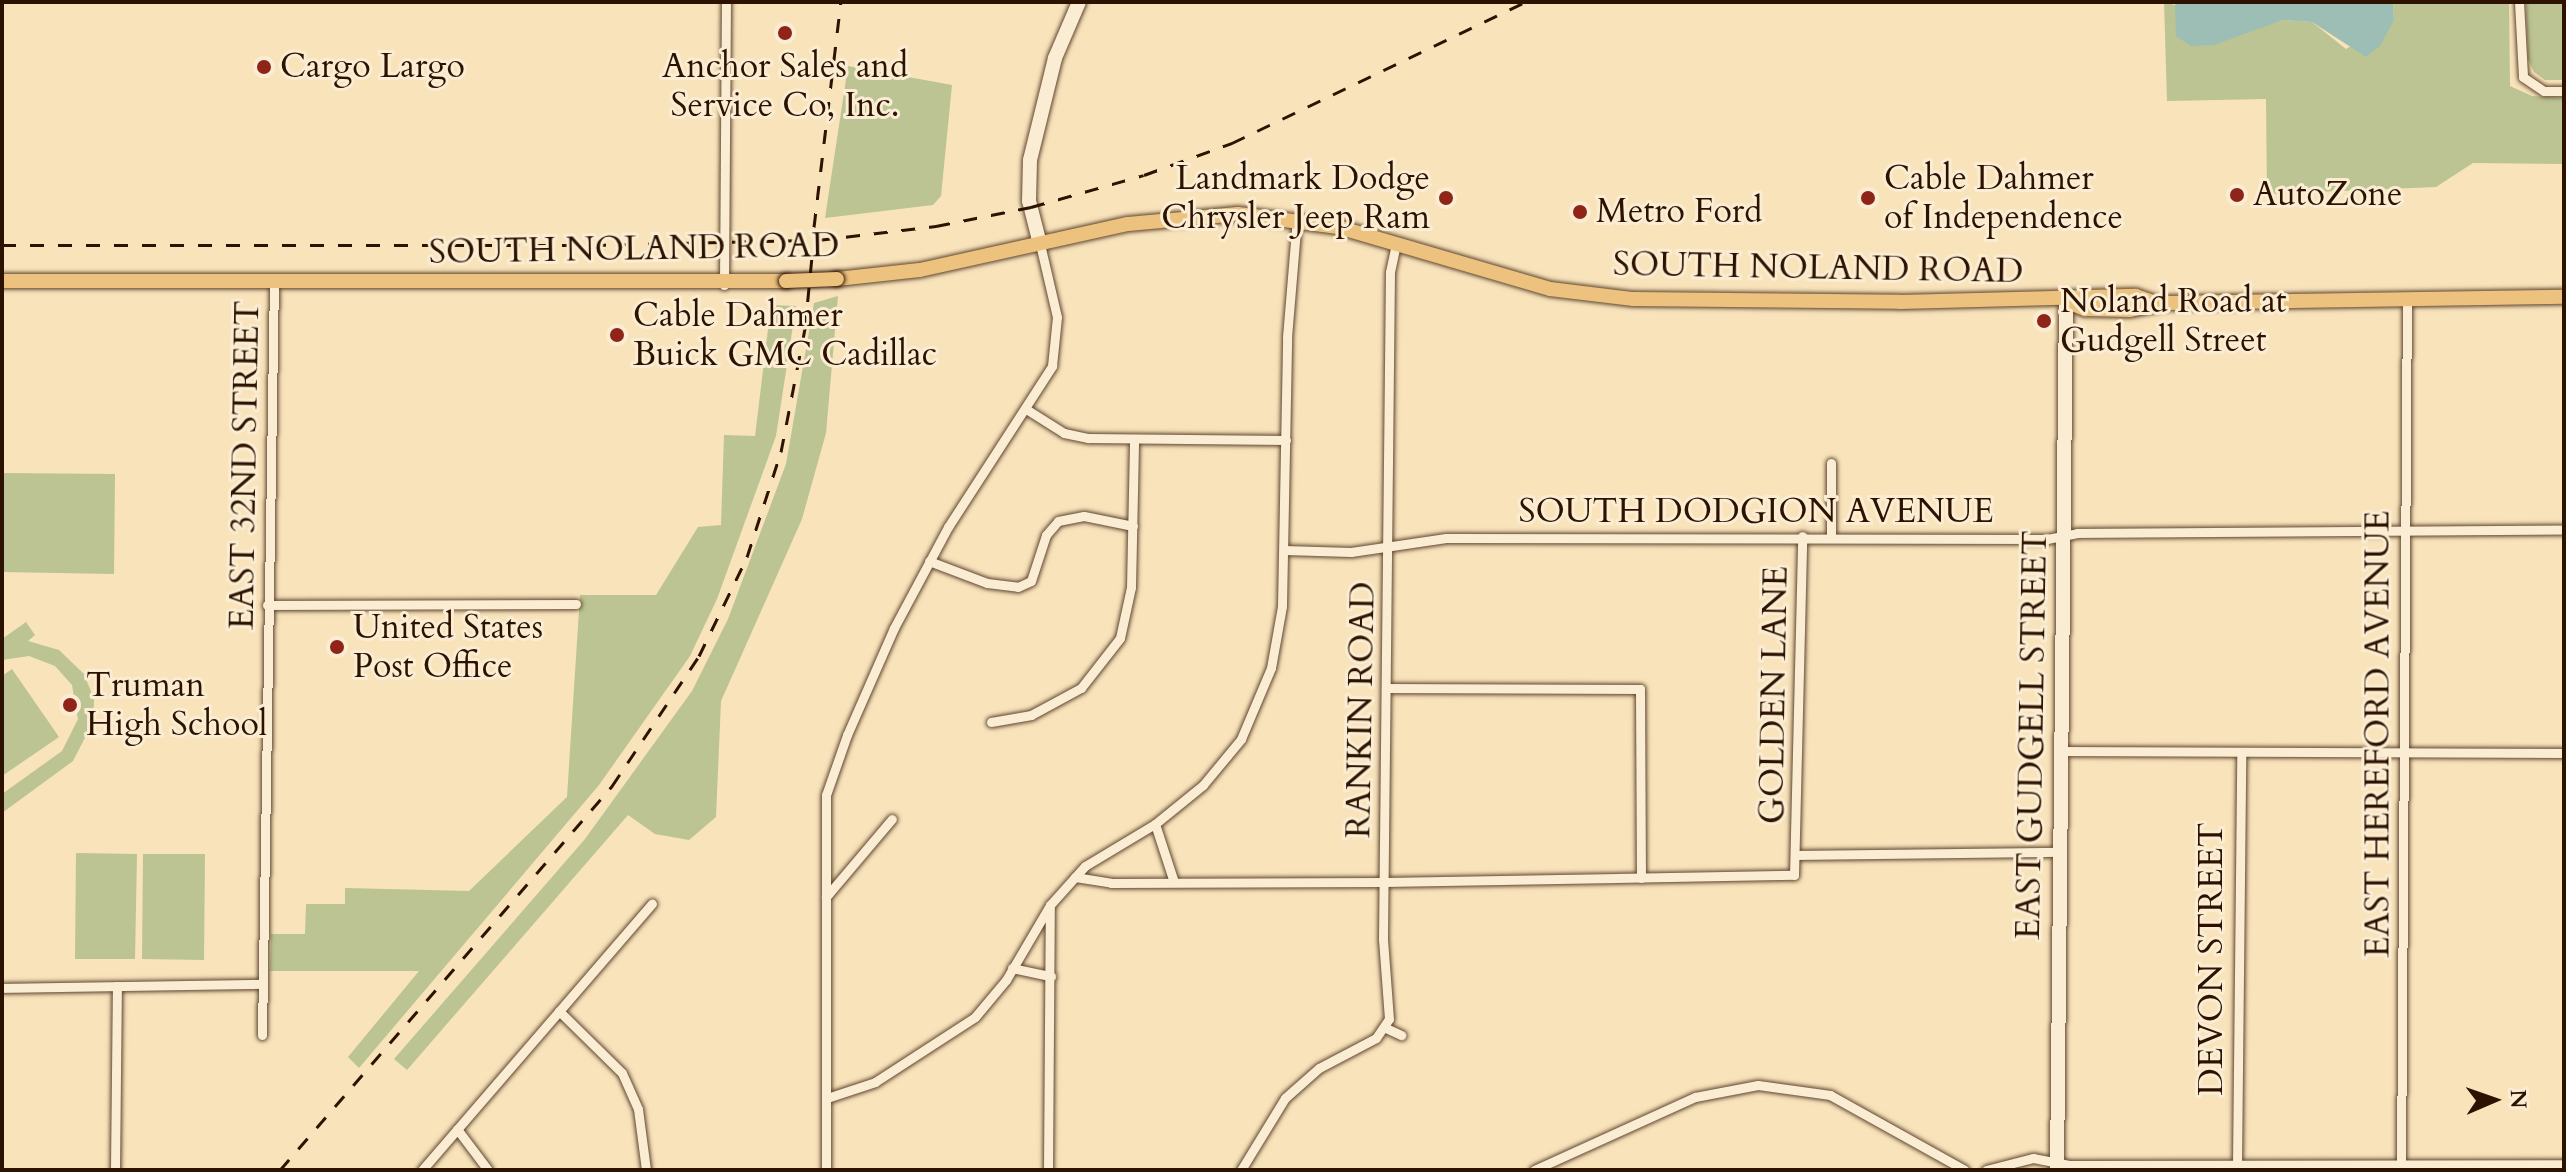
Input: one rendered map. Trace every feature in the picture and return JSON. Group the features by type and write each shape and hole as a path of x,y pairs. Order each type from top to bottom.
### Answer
{"main road":[{"name":"SOUTH NOLAND ROAD","path":"2,281 274,280 724,285 837,279 920,270 1178,216 1297,219 1550,289 1633,299 2066,301 2085,309 2130,310 2159,304 2564,297"}],"street":[{"path":"724,285 726,2"},
{"path":"826,1170 823,821 837,759 929,561 1052,366 1057,341 1029,201 1030,160 1055,58 1079,2"},
{"path":"2519,2 2519,68 2528,83 2544,91 2564,91"},
{"path":"827,1098 875,1082 955,1031 990,1002 1050,905 1075,877 1155,824 1216,771 1260,703 1282,606 1287,337 1297,219"},
{"name":"RANKIN ROAD","path":"1386,1028 1390,272 1396,244"},
{"name":"EAST 32ND STREET","path":"262,1035 274,280"},
{"name":"EAST HEREFORD AVENUE","path":"2401,1167 2407,298"},
{"name":"EAST GUDGELL STREET","path":"2057,1164 2066,301"},
{"path":"1026,409 1064,433 1134,440 1286,440"},
{"path":"991,722 1031,715 1081,688 1101,669 1128,618 1134,440"},
{"path":"1831,463 1831,536"},
{"path":"929,561 987,583 1018,587 1031,581 1046,535 1058,521 1084,516 1133,526"},
{"name":"SOUTH DODGION AVENUE","path":"1284,550 1351,552 1446,538 2065,536 2564,530"},
{"name":"GOLDEN LANE","path":"1798,855 1802,536"},
{"path":"267,605 576,604"},
{"path":"1388,688 1640,689 1641,878"},
{"path":"2062,751 2564,753"},
{"name":"DEVON STREET","path":"2237,1165 2241,754"},
{"path":"826,897 892,819"},
{"path":"1155,824 1174,882"},
{"path":"1075,877 1174,882 1385,882 1790,877 1798,870 1798,855 2060,852"},
{"path":"422,1170 652,904"},
{"path":"1048,1170 1050,905"},
{"path":"1012,968 1051,976"},
{"path":"2,988 262,984"},
{"path":"115,1170 117,986"},
{"path":"559,1011 622,1073 638,1109 646,1170"},
{"path":"1241,1170 1269,1117 1319,1068 1386,1028 1401,1035"},
{"path":"1534,1170 1695,1097 1758,1085 1830,1095 1965,1170"},
{"path":"457,1129 488,1170"},
{"path":"1986,1170 2022,1160 2070,1165 2401,1167 2564,1164"}],"green space":[{"path":"2164,2 2257,28 2283,20 2312,22 2346,49 2394,20 2393,2 2509,2 2510,86 2532,96 2564,98 2564,164 2473,163 2436,187 2267,194 2266,99 2167,101"},
{"path":"2526,2 2564,2 2564,80 2545,80 2534,72 2528,59"},
{"path":"848,66 952,85 941,196 933,205 825,218"},
{"path":"838,296 826,433 802,519 721,701 716,817 689,840 655,834 628,815 407,1070 394,1059 585,839 692,691 728,619 786,464 814,303"},
{"path":"771,305 796,306 776,436 717,599 690,656 599,785 359,1068 348,1057 419,971 270,971 271,934 305,934 306,904 345,904 345,888 469,891 567,797 580,595 656,595 698,527 721,525 724,435 755,436"},
{"path":"2,473 115,474 114,574 2,572"},
{"path":"26,622 35,635 28,641 59,650 84,674 94,699 93,722 73,761 2,813 2,794 62,751 78,719 72,685 55,666 29,656 2,660 2,639"},
{"path":"12,669 59,737 2,776 2,676"},
{"path":"76,853 137,854 135,959 75,959"},
{"path":"143,854 205,854 204,960 142,959"}],"water":[{"path":"2175,2 2393,2 2394,20 2380,46 2366,57 2312,22 2283,20 2214,45 2191,46 2176,36"}],"railway":[{"path":"814,227 841,2"},
{"path":"2,245 592,245 818,240 936,226 1031,207 1144,175 1232,143 1525,2"},
{"path":"280,1170 612,786 699,656 747,557 781,452 805,329 813,246"}],"place":[{"name":"Anchor Sales and Service Co, Inc.","path":"785,33"},
{"name":"Cargo Largo","path":"264,67"},
{"name":"AutoZone","path":"2237,195"},
{"name":"Landmark Dodge Chrysler Jeep Ram","path":"1446,198"},
{"name":"Cable Dahmer of Independence","path":"1868,198"},
{"name":"Metro Ford","path":"1580,212"},
{"name":"Noland Road at Gudgell Street","path":"2044,321"},
{"name":"Cable Dahmer Buick GMC Cadillac","path":"617,335"},
{"name":"United States Post Office","path":"337,647"},
{"name":"Truman High School","path":"70,705"}]}
